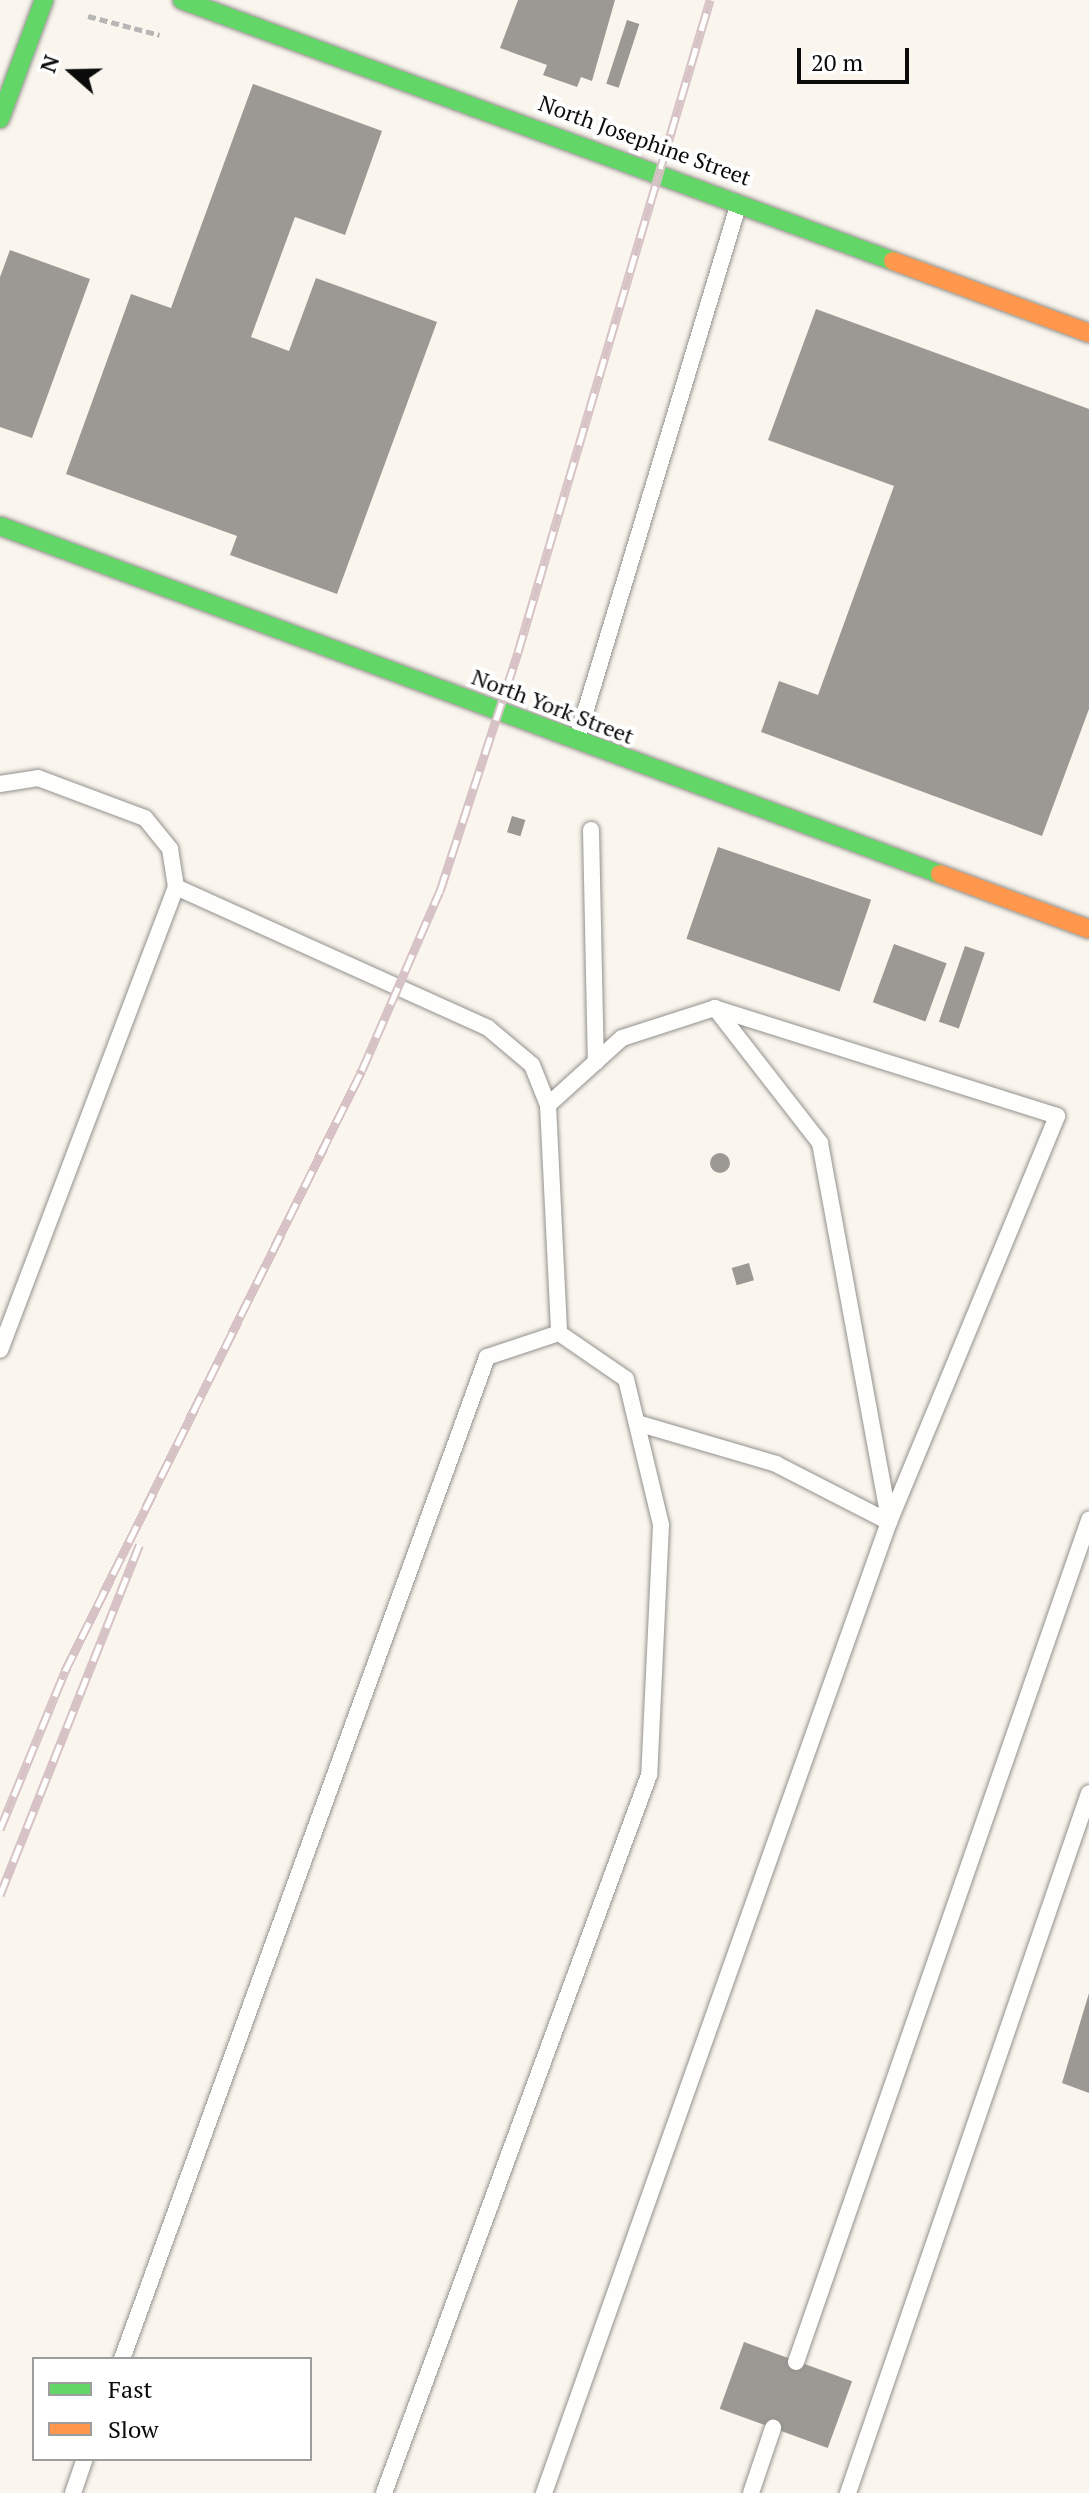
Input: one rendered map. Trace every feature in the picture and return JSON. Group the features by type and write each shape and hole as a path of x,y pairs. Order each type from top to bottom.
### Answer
{"main road":[{"path":"0,119 44,0"},
{"name":"North Josephine Street","path":"182,0 740,200 1089,333"},
{"name":"North York Street","path":"0,526 1089,929"}],"lane":[{"path":"576,741 740,200"},
{"path":"0,784 38,778 145,818 170,849 176,887 0,1350"},
{"path":"591,830 596,1062"},
{"path":"176,887 488,1028 532,1065 548,1105 559,1333"},
{"path":"544,2493 889,1522 1057,1116 715,1008 622,1038 548,1105"},
{"path":"715,1008 820,1143 889,1522"},
{"path":"384,2493 649,1775 661,1525 626,1379 559,1333"},
{"path":"123,2357 487,1357 559,1333"},
{"path":"637,1423 776,1464 889,1522"},
{"path":"796,2362 1089,1520"},
{"path":"848,2493 1089,1793"},
{"path":"751,2493 773,2428"},
{"path":"73,2493 84,2461"}],"building":[{"path":"518,0 615,0 592,81 581,77 577,87 543,75 547,65 500,48"},
{"path":"627,20 639,24 619,88 606,84"},
{"path":"253,84 382,131 345,235 295,217 251,337 289,351 316,278 437,322 337,594 230,555 237,536 66,474 131,294 171,308"},
{"path":"10,250 90,279 32,438 0,427 0,277"},
{"path":"816,309 1089,409 1089,709 1042,836 761,732 779,681 818,695 894,486 768,440"},
{"path":"512,816 525,820 520,836 507,832"},
{"path":"718,847 871,900 840,991 686,939"},
{"path":"894,944 947,963 925,1021 873,1002"},
{"path":"965,946 985,953 959,1028 939,1022"},
{"path":"720,1153 727,1156 730,1163 727,1170 720,1173 713,1170 710,1163 713,1156"},
{"path":"749,1263 754,1280 737,1285 732,1268"},
{"path":"1089,1993 1089,2093 1062,2083"},
{"path":"744,2342 852,2381 828,2448 720,2409"}],"railway":[{"path":"0,1829 65,1671 362,1070 440,891 518,652 710,0"},
{"path":"0,1895 139,1545"}],"traffic: fast":[{"path":"0,119 44,0"},
{"path":"182,0 893,261"},
{"path":"0,526 940,874"}],"traffic: slow":[{"path":"893,261 1089,333"},
{"path":"940,874 1089,929"}]}
